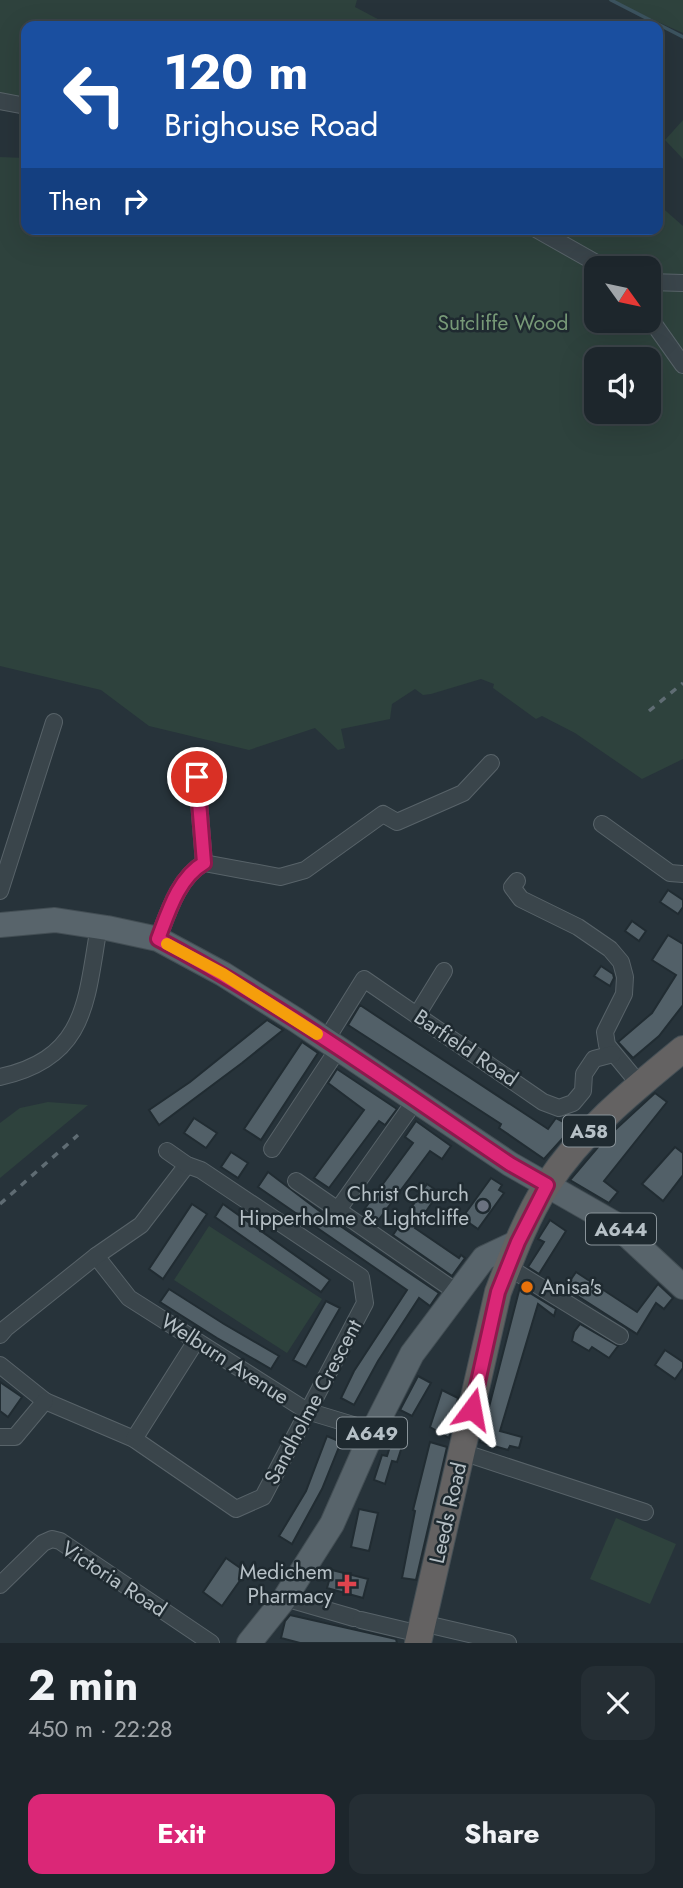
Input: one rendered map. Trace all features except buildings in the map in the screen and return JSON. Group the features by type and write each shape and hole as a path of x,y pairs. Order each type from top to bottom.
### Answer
{"highway":[{"name":"A58","path":"547,1185 593,1127 683,1049"},
{"name":"Leeds Road","path":"420,1633 498,1292 518,1242 547,1185"}],"main road":[{"name":"A644","path":"0,925 55,920 158,939 223,974 510,1164 615,1224 683,1287"},
{"name":"A649","path":"249,1643 285,1598 332,1524 373,1431 412,1354 484,1258 518,1242"}],"street":[{"path":"0,101 21,105"},
{"path":"547,235 584,256"},
{"path":"662,282 683,283"},
{"path":"660,333 683,365"},
{"path":"0,891 54,722"},
{"path":"158,939 182,885 197,867 204,863 280,877 304,870 383,814 397,822 463,793 491,762"},
{"path":"197,777 204,863"},
{"path":"602,824 670,873 683,874"},
{"path":"517,881 512,887 521,899 578,927 610,949 621,962 625,977 624,994 606,1032 607,1045 640,1085"},
{"path":"0,1077 23,1072 43,1062 65,1042 76,1026 83,1010 99,926"},
{"path":"417,1015 444,971"},
{"name":"Barfield Road","path":"332,1045 364,979 543,1102 559,1108 573,1103 583,1091 584,1074 594,1059 613,1054"},
{"path":"272,1149 332,1045"},
{"path":"338,1211 415,1101"},
{"name":"Sandholme Crescent","path":"0,1365 45,1401 134,1439 236,1509 263,1497 365,1303 361,1277 201,1170 187,1166 166,1151"},
{"path":"0,1335 96,1256 141,1225 187,1166"},
{"path":"296,1181 458,1293"},
{"name":"Welburn Avenue","path":"96,1256 130,1297 196,1341 307,1411 373,1431"},
{"path":"508,1267 620,1336"},
{"path":"134,1439 196,1341"},
{"path":"0,1437 15,1437 45,1401"},
{"path":"462,1452 645,1512"},
{"name":"Victoria Road","path":"0,1585 43,1543 52,1539 60,1541 211,1643"},
{"path":"285,1598 420,1633 508,1643"}],"green space":[{"path":"0,0 357,0 355,7 382,21 21,21 21,97 0,93"},
{"path":"608,0 683,0 683,33 663,24 663,21 656,21"},
{"path":"683,120 683,159 665,140"},
{"name":"Sutcliffe Wood","path":"0,157 21,158 21,235 663,235 663,208 683,226 683,759 642,779 575,733 542,716 536,719 493,688 494,684 481,679 431,694 423,695 415,689 392,704 390,719 341,729 345,748 338,750 315,728 249,750 149,726 101,690 0,666"},
{"path":"48,1102 88,1105 0,1178 0,1123 20,1108"},
{"path":"209,1226 322,1299 287,1353 174,1280"},
{"path":"616,1518 676,1544 650,1604 590,1579"}],"waterway":[{"path":"611,0 652,21"},
{"path":"663,27 683,37"}],"railway":[{"path":"649,711 683,683"},
{"path":"0,1204 78,1135"}],"slow traffic":[{"path":"167,944 223,974 317,1034"}],"place":[{"name":"Christ Church Hipperholme & Lightcliffe","path":"483,1206"},
{"name":"Anisa's","path":"527,1287"},
{"name":"Medichem Pharmacy","path":"347,1584"}],"route":[{"path":"197,777 204,863 197,867 182,885 158,939 278,1008 510,1164 547,1185 518,1242 498,1292 472,1409"}]}
